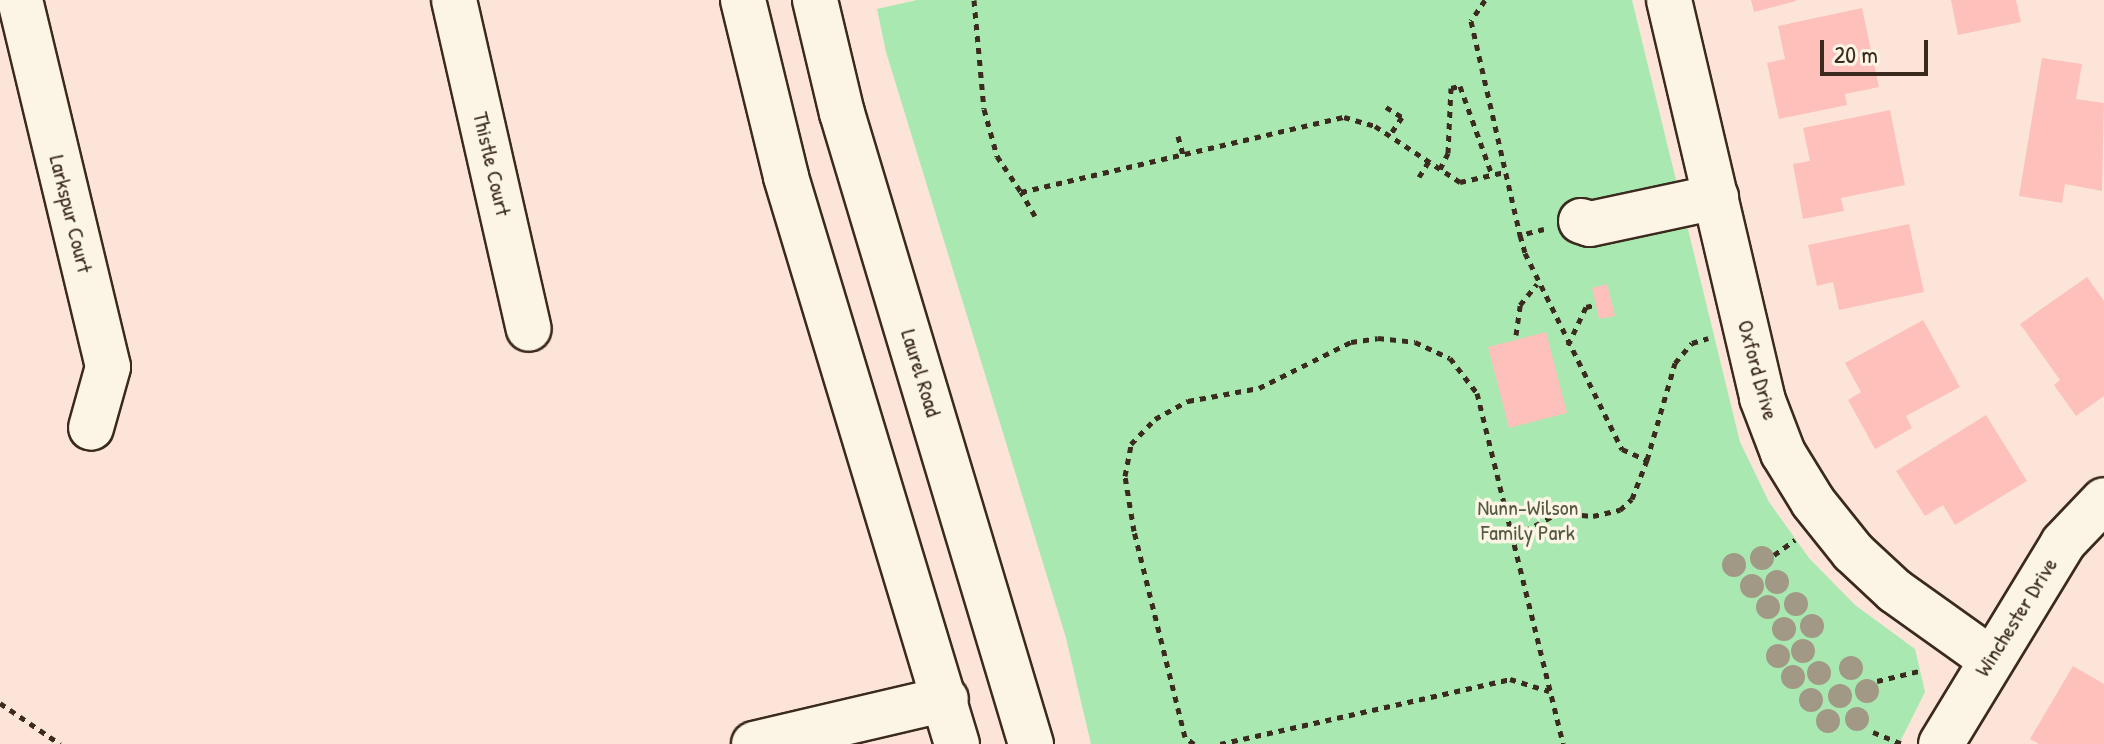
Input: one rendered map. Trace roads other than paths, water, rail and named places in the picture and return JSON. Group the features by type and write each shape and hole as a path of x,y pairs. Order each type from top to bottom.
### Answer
{"street":[{"name":"Larkspur Court","path":"20,0 108,367 91,428"},
{"name":"Thistle Court","path":"454,0 529,329"},
{"path":"743,0 786,177 946,699 957,744"},
{"name":"Laurel Road","path":"815,0 842,113 1031,744"},
{"name":"Oxford Drive","path":"1669,0 1762,398 1783,453 1813,502 1853,552 1895,591 1989,658"},
{"path":"1581,221 1590,224 1716,197"},
{"name":"Winchester Drive","path":"1941,744 1989,658 2063,543 2104,500"},
{"path":"754,744 946,699"}],"park label":[{"name":"Nunn-Wilson Family Park","path":"1528,520"}]}
